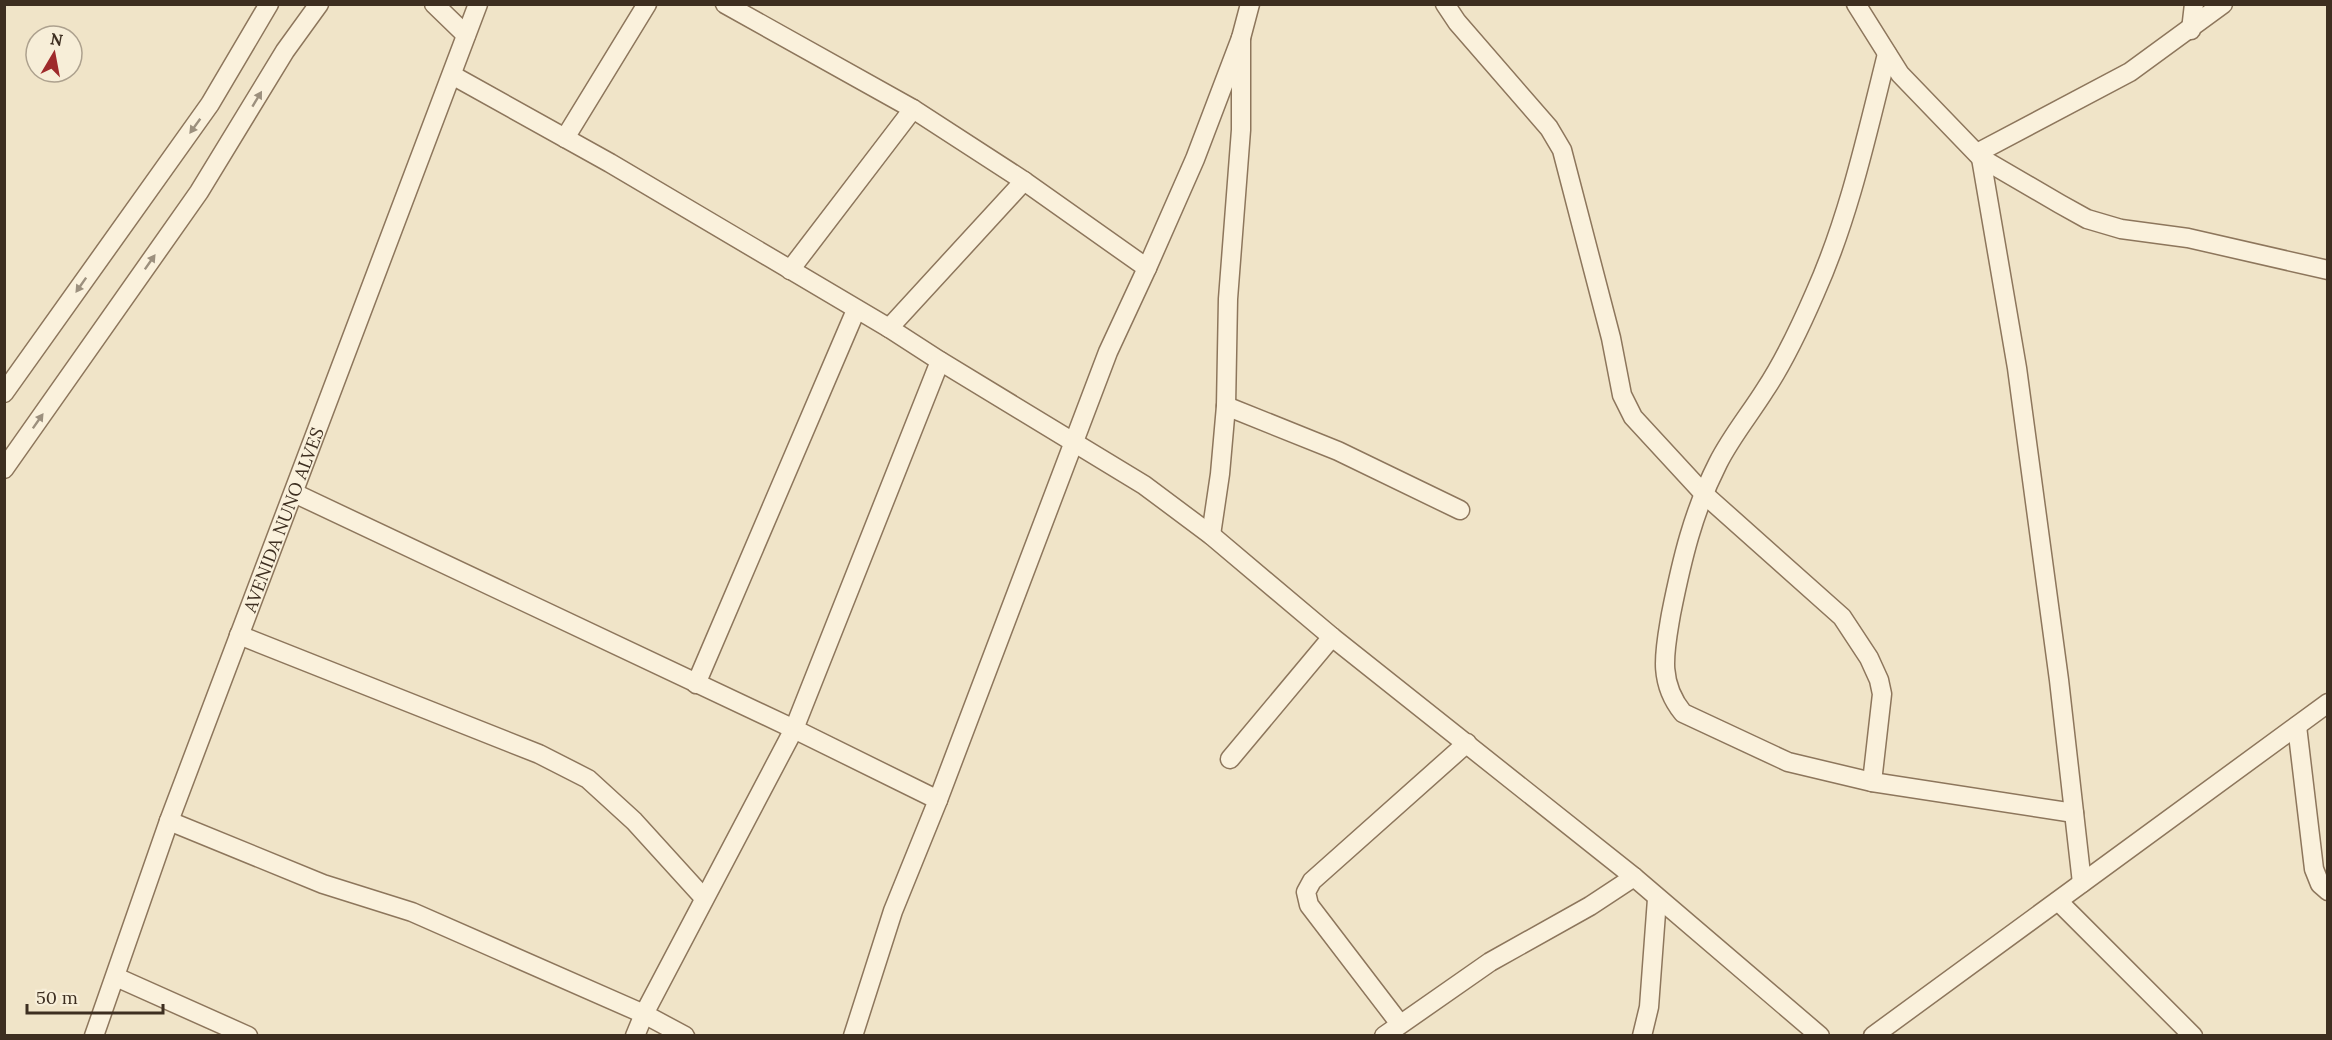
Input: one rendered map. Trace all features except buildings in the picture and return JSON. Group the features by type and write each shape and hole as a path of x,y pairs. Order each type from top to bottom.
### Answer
{"street":[{"path":"4,393 210,104 269,4"},
{"path":"4,469 200,192 285,51 319,4"},
{"path":"434,4 466,35"},
{"name":"AVENIDA NUNO ALVES","path":"94,1035 169,821 478,4"},
{"path":"565,138 647,4"},
{"path":"725,4 913,109 1024,181 1148,268"},
{"path":"853,1035 893,911 938,800 1108,352 1148,268 1195,159 1241,38 1250,4"},
{"path":"1445,4 1457,22 1549,128 1562,150 1611,338 1622,395 1633,417 1704,494 1842,617 1869,658 1882,694 1872,782"},
{"path":"1856,4 1900,74 1979,156 2087,219 2121,229 2188,238 2328,270"},
{"path":"2191,30 2194,4"},
{"path":"1979,156 2130,72 2191,30 2223,4"},
{"path":"1211,535 1220,474 1226,406 1228,299 1241,130 1241,38"},
{"path":"1887,54 1854,183 1815,293 1767,387 1719,460 1694,517 1682,563 1664,654 1666,681 1672,700 1683,713 1788,762 1872,782 2074,813"},
{"path":"452,75 565,138 890,328 1144,485 1211,535 1332,637 1634,877 1657,899 1820,1035"},
{"path":"790,270 913,109"},
{"path":"1979,156 2017,368 2057,668 2082,883"},
{"path":"890,328 1024,181"},
{"path":"696,684 856,310"},
{"path":"635,1035 704,898 794,729 940,361"},
{"path":"1226,406 1338,451 1460,510"},
{"path":"294,494 794,729 938,800"},
{"path":"239,635 539,754 588,779 634,821 704,898"},
{"path":"1230,759 1332,637"},
{"path":"1873,1035 2328,704"},
{"path":"2297,726 2314,869 2320,884 2328,891"},
{"path":"1400,1024 1309,905 1306,892 1312,881 1467,742"},
{"path":"169,821 323,884 412,912 644,1014 685,1035"},
{"path":"1384,1035 1490,962 1590,906 1634,877"},
{"path":"1642,1035 1649,1007 1657,899"},
{"path":"2058,901 2193,1035"},
{"path":"116,977 248,1035"}]}
